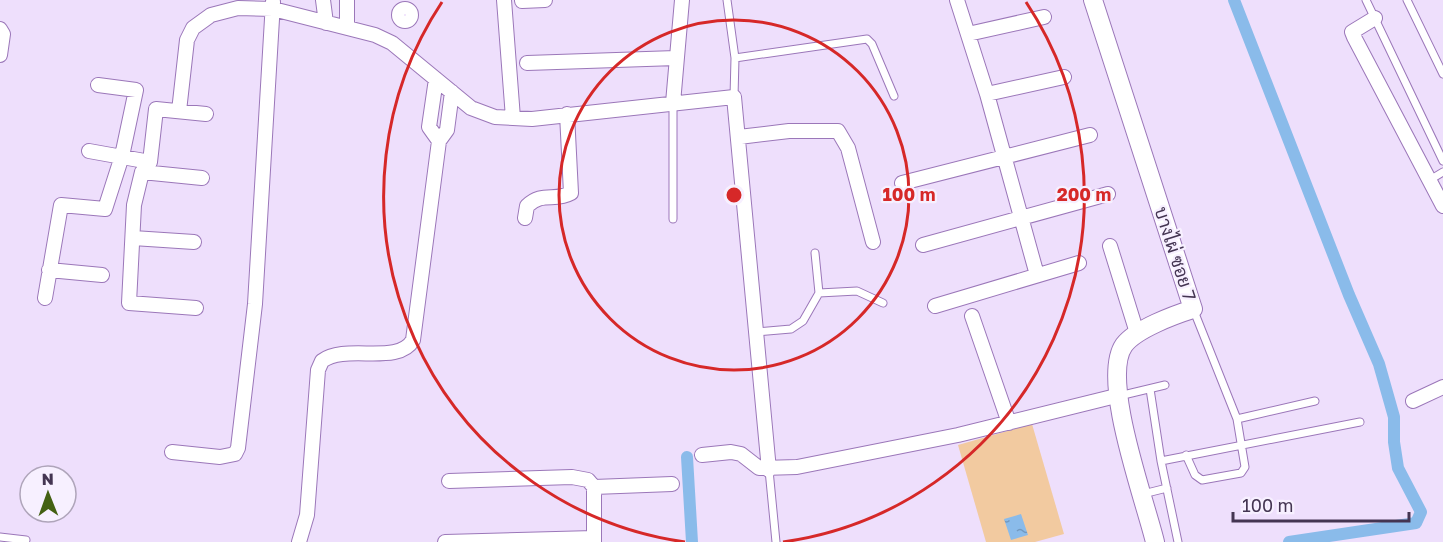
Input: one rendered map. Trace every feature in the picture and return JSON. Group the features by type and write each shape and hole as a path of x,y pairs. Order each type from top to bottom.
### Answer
{"street":[{"path":"323,0 326,23"},
{"path":"346,0 347,26"},
{"path":"504,0 513,118"},
{"path":"522,1 545,0"},
{"path":"673,103 682,0"},
{"path":"957,0 987,94 1037,275"},
{"name":"บางไผ่ ซอย 7","path":"1093,0 1193,309 1137,333 1128,340 1119,354 1116,396 1155,542"},
{"path":"172,452 220,457 235,454 238,448 255,304 273,4"},
{"path":"179,111 188,40 193,28 211,15 238,8 273,4 326,23 347,26 392,43 471,108 495,117 567,114 734,97 769,470"},
{"path":"392,43 407,10"},
{"path":"968,34 1044,17"},
{"path":"1375,18 1355,28 1352,32 1428,182 1443,206"},
{"path":"0,30 3,34 0,55"},
{"path":"527,63 676,58"},
{"path":"987,94 1064,77"},
{"path":"436,79 429,127 439,141"},
{"path":"45,298 61,205 105,209 122,156 136,90 98,85"},
{"path":"299,542 307,515 318,370 322,361 338,354 399,352 409,347 413,339 439,141 447,130 452,92"},
{"path":"196,308 129,303 134,205 146,167 156,109 206,114"},
{"path":"525,218 527,206 535,198 564,197 571,193 567,114"},
{"path":"739,137 789,131 838,131 848,148 873,242"},
{"path":"902,183 1090,135"},
{"path":"89,151 122,156 146,167 202,178"},
{"path":"922,244 1108,194"},
{"path":"133,238 194,242"},
{"path":"1110,246 1137,333"},
{"path":"935,306 1079,263"},
{"path":"49,270 102,275"},
{"path":"972,316 1009,423"},
{"path":"1413,401 1443,387"},
{"path":"702,455 741,454 754,465 769,470 822,463 1009,423 1116,396"},
{"path":"446,542 594,540 594,487 588,480 581,477 449,481"},
{"path":"594,487 672,484"}],"lane":[{"path":"727,0 735,58 734,97"},
{"path":"1366,0 1443,160"},
{"path":"1407,0 1443,74"},
{"path":"735,58 867,39 872,44 894,96"},
{"path":"673,103 673,219"},
{"path":"1428,182 1443,172"},
{"path":"756,332 798,326 819,293 815,253"},
{"path":"819,293 857,291 883,303"},
{"path":"1186,455 1195,475 1202,480 1243,470 1245,467 1237,419 1193,309"},
{"path":"1116,396 1165,386"},
{"path":"1150,389 1161,461 1178,542"},
{"path":"1237,419 1315,401"},
{"path":"1161,461 1360,422"},
{"path":"769,470 776,542"},
{"path":"1143,494 1167,488"},
{"path":"0,537 26,540"}],"shaded area":[{"path":"1032,424 1064,534 1035,542 986,542 958,445"}],"water":[{"path":"1021,514 1028,535 1011,540 1004,519"}],"waterway":[{"path":"1234,0 1349,295 1379,364 1394,417 1394,442 1398,468 1421,512 1416,523 1289,542"},
{"path":"687,457 692,542"}]}
